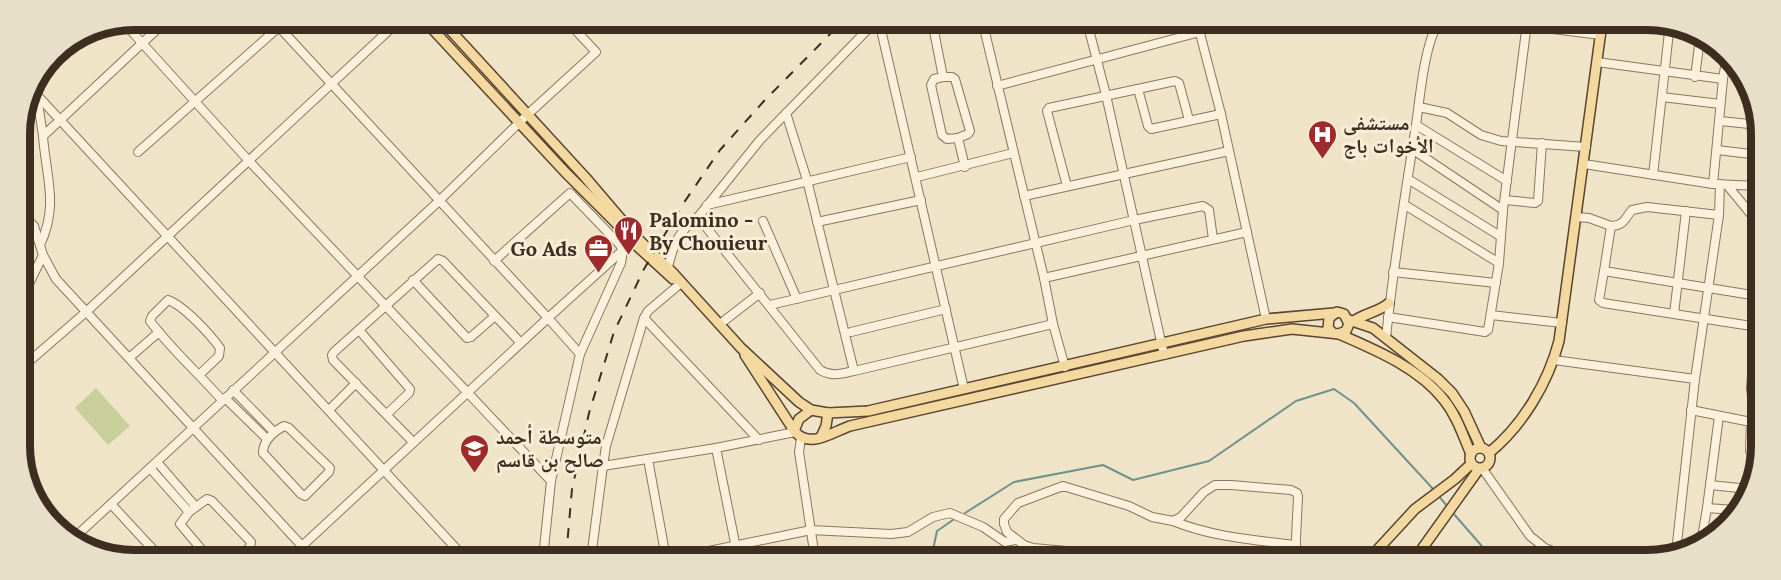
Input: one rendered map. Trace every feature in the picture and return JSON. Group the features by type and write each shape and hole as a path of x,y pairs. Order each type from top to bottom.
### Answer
{"main road":[{"path":"433,30 519,123 582,181 668,267 741,348 799,402 811,410 828,413 868,411 1266,319 1334,313 1344,314 1351,320 1373,328 1438,379 1452,393 1464,411 1489,463 1476,464 1415,509 1377,550"},
{"path":"450,30 527,115 633,242 664,272 681,283"},
{"path":"1421,550 1471,481 1476,464 1475,450 1485,451 1501,443 1531,404 1554,360 1562,323 1601,30"},
{"path":"1336,334 1348,328 1351,320 1382,309 1389,303"},
{"path":"1334,313 1327,324 1336,334"},
{"path":"741,348 797,434 809,440 850,426 1274,331 1292,329 1336,334 1394,360 1423,380 1444,400 1458,423 1476,464"},
{"path":"797,434 801,417 811,410"},
{"path":"822,437 828,413"}],"street":[{"path":"131,30 249,160 551,481"},
{"path":"43,136 156,30"},
{"path":"138,152 276,30"},
{"path":"282,30 580,354"},
{"path":"30,361 168,237 389,30"},
{"path":"79,534 439,201 527,115 596,52 575,30"},
{"path":"668,267 677,238 686,226 698,217 740,162 868,30"},
{"path":"879,30 912,157 964,389"},
{"path":"936,30 944,76"},
{"path":"984,30 1065,367"},
{"path":"1089,30 1106,95 1164,355"},
{"path":"1386,338 1412,149 1434,30"},
{"path":"1388,318 1485,332 1488,330 1499,263 1503,210 1526,30"},
{"path":"1564,30 1600,35"},
{"path":"997,86 1200,32 1221,114 1266,319"},
{"path":"1653,175 1669,33"},
{"path":"1695,77 1699,44"},
{"path":"1597,62 1723,79"},
{"path":"1677,545 1691,410 1719,215 1720,184 1717,150 1725,65"},
{"path":"944,76 956,79 970,132 958,138 947,139 942,135 931,85 934,79 944,76"},
{"path":"1067,186 1048,109 1138,88 1178,82 1189,120"},
{"path":"1138,88 1150,129 1221,114"},
{"path":"38,95 458,550"},
{"path":"1662,97 1720,104"},
{"path":"37,99 51,200 48,227 39,242"},
{"path":"1419,107 1448,113 1481,135 1501,141 1586,147"},
{"path":"786,112 807,180 854,371"},
{"path":"1720,121 1750,123"},
{"path":"1416,125 1507,181"},
{"path":"958,138 965,166"},
{"path":"1505,200 1535,203 1538,201 1542,143"},
{"path":"1412,149 1503,210"},
{"path":"1717,150 1751,154"},
{"path":"1024,196 1228,151"},
{"path":"916,177 1013,153"},
{"path":"707,205 912,157"},
{"path":"1584,164 1720,184 1751,186"},
{"path":"1408,179 1500,236"},
{"path":"494,261 582,181"},
{"path":"1720,184 1751,216"},
{"path":"544,550 551,481 580,354 621,263 622,251 620,245 570,193"},
{"path":"817,222 921,200"},
{"path":"1405,205 1499,263"},
{"path":"770,305 1134,220 1205,207 1209,210 1214,239"},
{"path":"1576,216 1611,226 1620,225 1636,208 1647,207 1719,215"},
{"path":"1674,314 1686,211"},
{"path":"698,217 820,370 833,376 1053,324"},
{"path":"763,221 797,299"},
{"path":"30,222 34,226 43,255 56,279 306,550"},
{"path":"1611,226 1599,300 1601,303 1751,326"},
{"path":"1044,278 1247,232"},
{"path":"30,234 39,242"},
{"path":"299,550 519,342 633,242"},
{"path":"30,283 43,255"},
{"path":"413,442 332,356 334,351 436,260 441,259 519,342"},
{"path":"1604,271 1751,295"},
{"path":"1394,272 1496,283"},
{"path":"413,280 466,337 471,337 495,316"},
{"path":"592,550 606,446 644,318 648,310 681,283"},
{"path":"720,324 760,293"},
{"path":"199,375 219,356 220,348 189,315 169,300 150,319 152,323 199,375 267,439"},
{"path":"851,332 946,309"},
{"path":"1491,315 1562,323"},
{"path":"644,318 759,440"},
{"path":"359,330 410,387 409,393 387,414"},
{"path":"129,358 159,332"},
{"path":"1554,360 1695,379"},
{"path":"329,410 356,383"},
{"path":"233,390 274,432"},
{"path":"1691,410 1751,422 1751,452"},
{"path":"1703,534 1719,417"},
{"path":"282,426 287,426 330,468 329,472 306,495 300,494 264,455 263,448 267,439 274,432 282,426"},
{"path":"603,466 797,434 814,550"},
{"path":"716,448 736,550"},
{"path":"648,459 665,550"},
{"path":"157,462 193,509"},
{"path":"1476,464 1530,536 1550,550"},
{"path":"150,468 193,509"},
{"path":"1173,521 1181,517 1204,492 1215,485 1291,490 1297,493 1298,497 1296,550"},
{"path":"1710,485 1741,488"},
{"path":"1055,550 1033,548 1015,540 1005,528 1004,519 1018,503 1063,486 1200,531 1296,545"},
{"path":"202,550 180,526 180,522 206,499 212,501 251,542 247,550"},
{"path":"111,504 154,550"},
{"path":"1707,508 1729,510"},
{"path":"709,550 811,530 891,534 908,531 933,517 950,513 983,527 1005,543 1015,540"},
{"path":"146,550 150,546"}],"green space":[{"path":"96,388 130,426 108,445 75,408"}],"waterway":[{"path":"965,513 1014,482 1103,465 1133,480 1209,461 1296,401 1334,389 1354,403 1434,490"},
{"path":"1437,494 1447,506"},
{"path":"1453,513 1485,550"},
{"path":"933,550 937,531 953,520"}],"railway":[{"path":"567,550 572,489 589,413 614,332 644,269 683,204 720,150 764,101 834,30"}],"place":[{"name":"مستشفى الأخوات باج","path":"1322,160"},
{"name":"Palomino - By Chouieur","path":"628,256"},
{"name":"Go Ads","path":"598,274"},
{"name":"متوسطة أحمد صالح بن قاسم","path":"475,474"}]}
